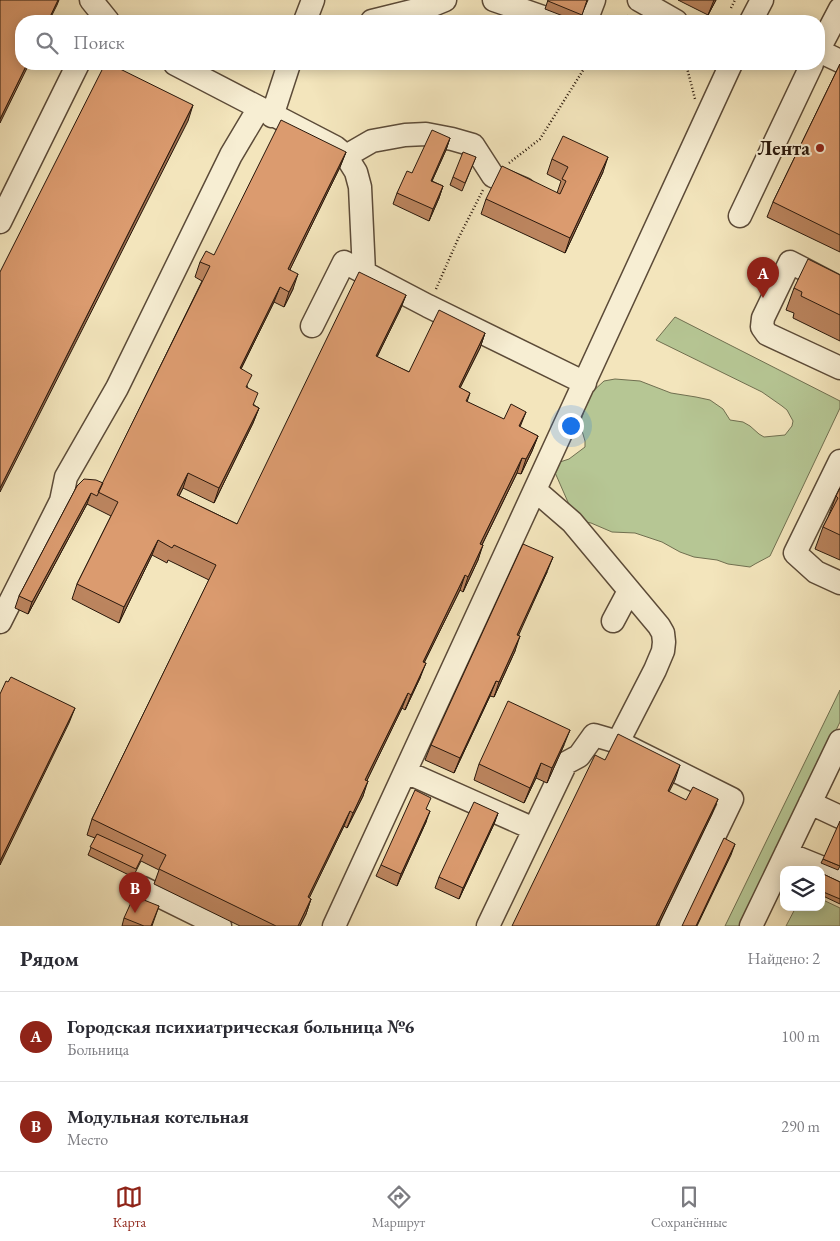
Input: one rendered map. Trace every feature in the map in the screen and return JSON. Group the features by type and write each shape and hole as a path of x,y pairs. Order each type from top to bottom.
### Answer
{"street":[{"path":"91,0 102,15"},
{"path":"307,15 313,0"},
{"path":"396,15 428,7 445,0"},
{"path":"494,0 537,15"},
{"path":"588,15 594,0"},
{"path":"754,15 762,0"},
{"path":"649,3 667,15"},
{"path":"825,38 840,9"},
{"path":"825,53 840,60"},
{"path":"0,222 75,70"},
{"path":"186,70 335,147 346,156 356,172 360,187 364,272"},
{"path":"0,622 61,501 66,477 117,388 231,155 266,112 286,70"},
{"path":"334,926 728,70"},
{"path":"740,216 809,70"},
{"path":"346,156 372,141 405,135 426,134 473,145 494,176 526,190"},
{"path":"312,326 362,225"},
{"path":"344,262 428,306 585,383"},
{"path":"840,288 790,262 763,318 762,327 768,334 840,368"},
{"path":"840,461 795,553 816,572 840,583"},
{"path":"536,490 572,522 663,633 664,651 618,742"},
{"path":"613,621 629,591"},
{"path":"488,926 566,763 580,756 594,735 618,742 732,798 671,926"},
{"path":"751,926 840,741"},
{"path":"406,772 534,829"},
{"path":"810,802 840,817"},
{"path":"786,854 840,875"},
{"path":"143,888 220,926"}],"path":[{"path":"731,8 735,0"},
{"path":"688,70 695,100"}],"green space":[{"path":"675,317 840,401 840,408 770,556 750,567 694,557 662,542 635,533 612,532 585,522 571,509 553,468 557,463 569,459 585,447 580,424 588,398 604,381 615,379 640,381 671,393 710,400 723,409 730,420 743,422 764,437 785,435 792,426 793,421 787,410 782,406 762,392 656,340"},
{"path":"840,690 840,722 741,926 725,926"},
{"path":"825,901 840,908 840,926 786,926 794,911 825,911"}],"building":[{"path":"0,0 58,0 51,15 15,15 15,70 24,70 0,119"},
{"path":"548,0 587,0 582,15"},
{"name":"Лента","path":"840,64 840,235 773,202"},
{"path":"102,70 122,70 193,105 0,488 0,272"},
{"path":"281,120 346,152 288,269 298,274 289,292 280,287 240,368 252,375 246,387 258,393 253,405 259,408 219,488 188,473 177,495 237,524 359,272 406,295 376,356 409,372 439,310 485,333 459,387 470,393 466,401 504,419 511,404 526,412 519,426 538,436 526,459 522,458 480,544 483,545 468,577 465,575 423,662 426,663 411,695 408,693 365,780 368,781 353,813 350,811 308,897 311,899 298,926 276,926 159,869 166,855 92,819 216,565 174,545 172,548 158,540 124,607 77,584 118,502 98,492 210,266 200,262 206,251 214,255"},
{"path":"432,130 450,138 431,181 443,186 433,209 397,193 407,171 412,173"},
{"path":"563,136 608,157 570,238 486,199 502,166 560,194 566,181 562,179 568,167 552,159"},
{"path":"463,152 476,157 465,183 453,177"},
{"path":"808,259 840,275 840,315 801,296 802,292 794,288"},
{"path":"84,479 103,483 97,496 91,493 32,602 19,596 77,486"},
{"path":"840,488 840,535 823,527 838,498 836,496"},
{"path":"523,544 553,557 517,635 520,636 499,682 496,681 460,758 431,745"},
{"path":"11,677 75,708 0,861 0,694 6,681 8,682"},
{"path":"508,701 570,730 552,768 541,763 530,788 479,764"},
{"path":"618,734 680,765 668,791 686,800 693,787 718,799 656,926 512,926 595,755 605,760"},
{"path":"415,790 431,798 426,809 430,811 401,874 381,865"},
{"path":"474,802 498,813 463,888 439,877"},
{"path":"840,821 840,866 823,859"},
{"path":"97,834 143,855 136,869 90,847"},
{"path":"724,838 735,844 696,926 682,926"},
{"path":"825,875 840,882 840,899 825,893"},
{"path":"134,896 159,906 151,926 144,926 124,918"}],"place":[{"name":"Лента","path":"820,148"},
{"name":"Городская психиатрическая больница №6","path":"763,298"},
{"name":"Модульная котельная","path":"135,913"}]}
